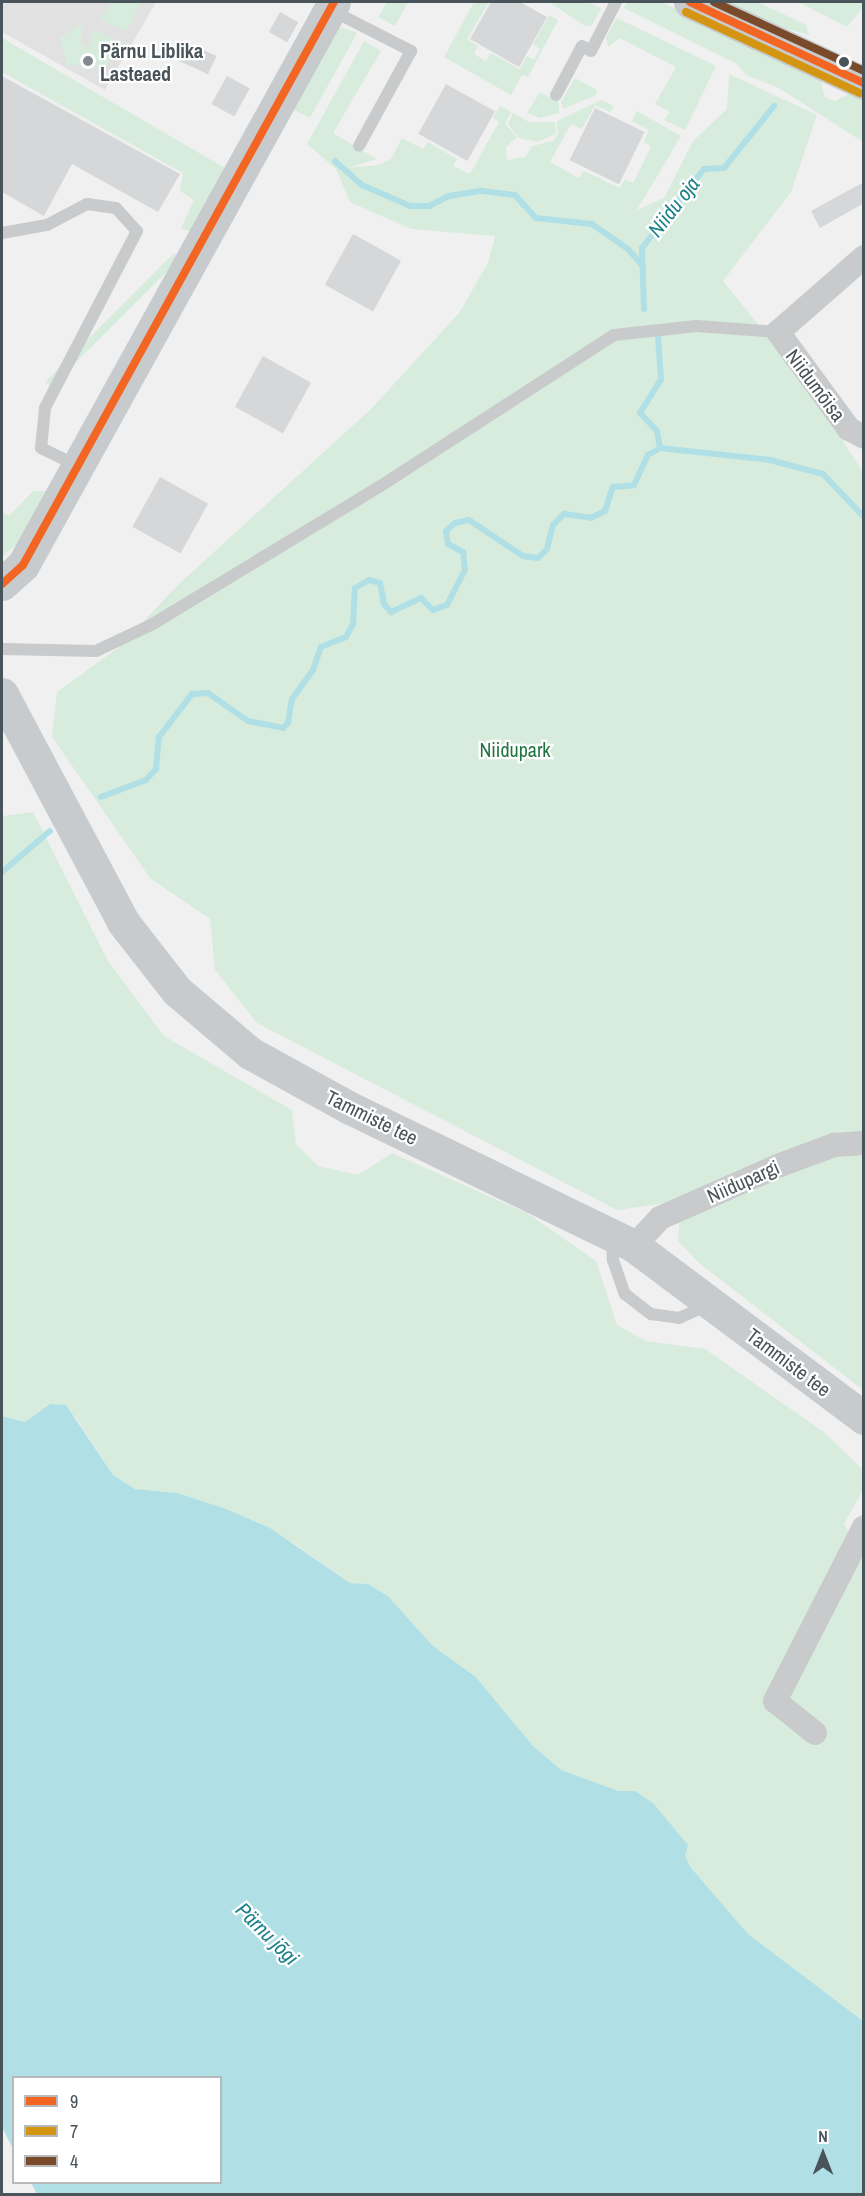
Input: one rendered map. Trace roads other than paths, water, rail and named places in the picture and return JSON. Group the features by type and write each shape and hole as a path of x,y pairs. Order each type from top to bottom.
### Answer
{"main road":[{"path":"2,584 23,565 332,5"},
{"path":"707,5 864,83"},
{"name":"Tammiste tee","path":"2,694 92,871 123,922 177,991 260,1058 350,1108 623,1240 864,1418"}],"street":[{"name":"Niidumõisa","path":"864,257 778,332 849,429 864,437"},
{"name":"Niidupargi","path":"623,1240 660,1218 808,1153 864,1143"},
{"path":"815,1733 775,1701 864,1527"}],"lane":[{"path":"555,95 582,46 591,51 616,2"},
{"path":"332,5 411,51 359,146"},
{"path":"2,233 47,225 87,204 116,208 137,231 45,408 41,448 78,466"},
{"path":"2,649 96,651 151,625 379,487 614,334 697,326 778,332"},
{"path":"623,1240 613,1260 626,1293 651,1314 679,1318 697,1310 704,1298"}],"water":[{"name":"Pärnu jõgi","path":"50,1404 66,1405 113,1475 135,1489 177,1493 226,1509 270,1528 350,1583 368,1584 388,1596 433,1646 476,1677 533,1746 561,1770 619,1791 635,1791 653,1803 688,1845 685,1856 691,1868 748,1934 863,2021 863,2194 37,2194 32,2184 222,2184 222,2076 12,2076 12,2147 2,2127 2,1416 25,1422"}],"waterway":[{"name":"Niidu oja","path":"644,309 642,248 704,169 724,168 774,106"},
{"path":"335,161 362,185 410,206 429,206 449,196 482,191 515,195 536,218 592,224 628,249 642,265"},
{"name":"Niidu oja","path":"101,797 146,780 156,769 159,737 192,694 208,693 248,721 283,728 288,723 292,699 313,670 321,647 346,637 353,624 355,588 369,580 380,583 384,604 391,612 421,598 433,610 447,605 465,570 463,552 448,544 446,531 455,523 469,520 523,556 538,558 547,549 553,525 564,514 591,518 605,511 613,487 634,485 648,455 660,448 657,431 640,413 661,380 658,337"},
{"path":"660,448 770,460 823,474 864,517"},
{"name":"Niidu oja","path":"2,872 50,831"}],"place":[{"name":"Pärnu Liblika Lasteaed","path":"88,61"}],"park label":[{"name":"Niidupark","path":"515,749"}]}
